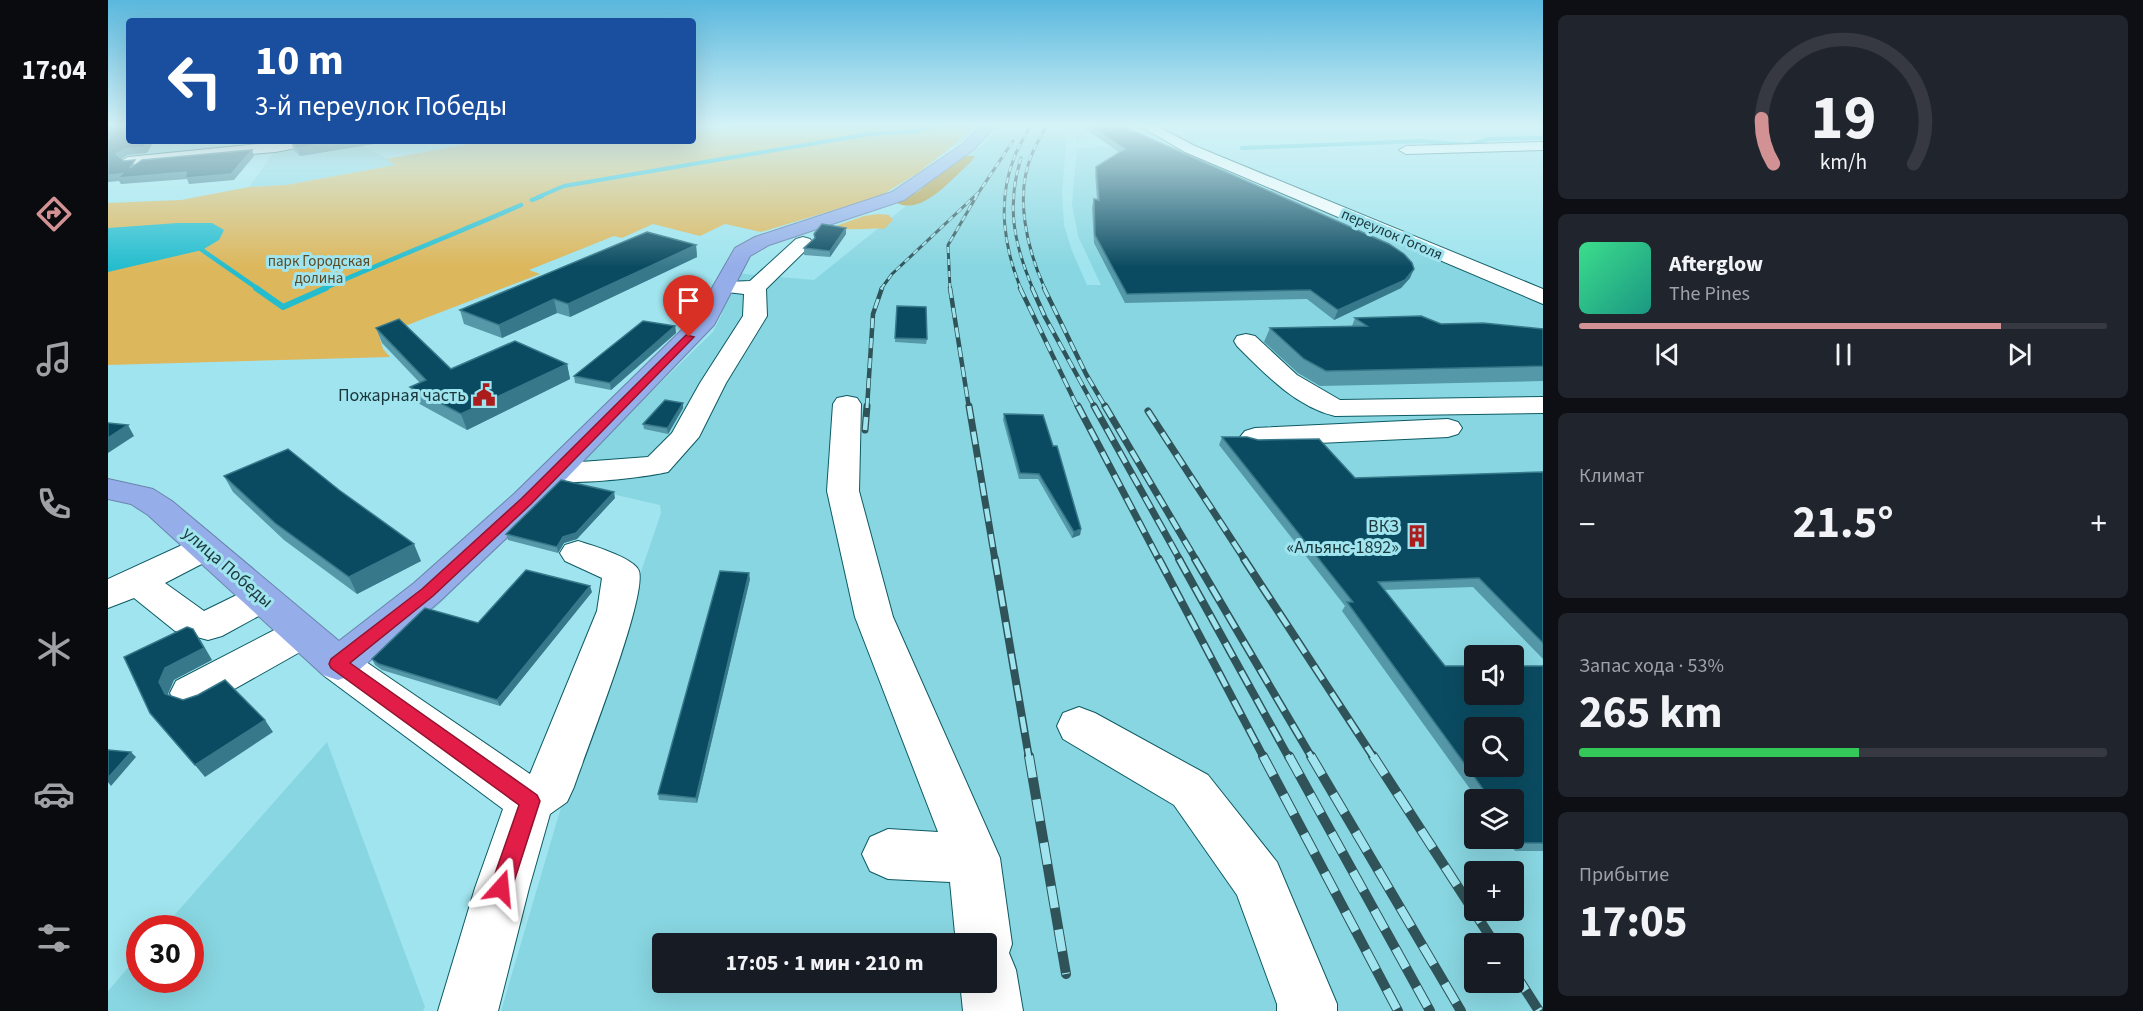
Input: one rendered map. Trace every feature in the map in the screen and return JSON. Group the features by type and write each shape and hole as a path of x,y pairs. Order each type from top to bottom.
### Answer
{"highway":[{"path":"338,664 427,592 554,473 706,320 742,252 762,241 898,196 932,172"},
{"name":"улица Победы","path":"108,489 142,496 160,508 338,664"}],"street":[{"name":"переулок Гоголя","path":"1245,172 1543,297"},
{"path":"724,286 755,288 803,243"},
{"path":"554,473 657,465 684,437 713,383 755,316 755,288"},
{"path":"1246,341 1288,381 1335,408 1543,405"},
{"path":"847,404 843,491 874,617 974,858 983,933"},
{"path":"1255,437 1543,424"},
{"path":"122,588 205,548"},
{"path":"468,1011 501,888 530,801 550,787 616,611 621,572 578,553"},
{"path":"122,588 189,621 208,626 262,598"},
{"path":"191,693 302,633"},
{"path":"338,664 530,801"},
{"path":"1079,726 1191,790 1258,880 1307,1011"},
{"path":"888,854 974,858"},
{"path":"990,993 993,1011"}],"shaded area":[{"path":"260,172 357,172 286,185 249,187"},
{"path":"948,172 1064,172 1064,225 1072,251 1087,285 1101,285 1078,236 1072,204 1075,172 1232,172 1399,244 1543,298 1543,1011 501,1011 562,804 661,513 660,505 564,483 434,609 429,607 713,332 721,316 734,273 814,280"},
{"path":"960,172 927,200 907,206 897,203 919,191 938,174"},
{"path":"212,223 224,230 219,240 202,250 108,272 108,228"},
{"path":"327,742 425,1007 423,1011 108,1011 108,991 126,970 126,993 204,993 204,915 174,915"}],"green space":[{"name":"парк Городская долина","path":"356,172 919,172 880,196 761,232 725,224 700,236 653,224 622,238 614,236 529,270 540,274 379,336 383,349 390,357 108,365 108,203 181,200 249,187 286,185"},
{"path":"889,215 893,220 884,229 833,227 864,216"}],"building":[{"path":"108,172 184,172 118,178 122,174 108,175"},
{"path":"186,172 233,172 231,174 186,178"},
{"path":"1096,172 1227,172 1389,244 1404,254 1414,269 1405,280 1338,310 1310,290 1127,294 1095,235 1094,199 1099,200"},
{"path":"822,224 846,228 830,251 804,248 815,238 814,234"},
{"path":"647,232 696,245 568,304 554,299 499,325 460,310"},
{"path":"897,306 926,307 927,339 895,338"},
{"path":"1421,316 1441,324 1483,323 1543,329 1543,366 1326,371 1304,359 1270,328 1367,326 1355,318"},
{"path":"399,319 451,369 515,341 567,364 461,414 410,387 426,380 376,328"},
{"path":"643,321 675,326 610,383 574,376"},
{"path":"665,400 683,403 669,426 667,428 643,424"},
{"path":"1004,414 1043,415 1053,446 1057,446 1081,529 1074,532 1039,474 1020,473"},
{"path":"108,423 128,425 108,438"},
{"name":"ВКЗ «Альянс-1892»","path":"1222,437 1247,437 1258,440 1319,439 1355,478 1543,472 1543,643 1479,578 1378,582 1445,666 1464,666 1464,705 1524,705 1524,666 1543,666 1543,843 1524,843 1524,789 1483,789 1474,777 1524,777 1524,717 1464,717 1464,763 1347,602 1353,602"},
{"path":"288,449 339,490 414,544 349,577 275,523 224,476"},
{"path":"561,480 614,492 576,533 563,537 557,547 506,534"},
{"path":"526,570 590,586 497,700 379,664 372,659 425,608 478,623"},
{"path":"720,571 749,573 696,798 658,794"},
{"path":"187,627 193,629 204,648 165,668 159,682 165,694 183,700 198,695 225,680 265,720 195,765 150,713 124,657"},
{"path":"108,750 131,752 108,778"}],"waterway":[{"path":"538,197 564,186 645,172"},
{"path":"532,200 542,196"},
{"path":"323,289 521,205"},
{"path":"202,250 258,289"},
{"path":"256,288 283,307 326,288"}],"railway":[{"path":"979,192 992,172"},
{"path":"1010,172 1004,208 1005,224 1010,257 1021,289"},
{"path":"1017,172 1013,209 1014,225 1021,256 1033,289"},
{"path":"1027,172 1023,205 1025,222 1033,257 1045,289"},
{"path":"881,289 892,274 979,192"},
{"path":"950,289 948,245 979,192"},
{"path":"867,408 873,314 882,288"},
{"path":"950,288 969,408"},
{"path":"1020,288 1078,408"},
{"path":"1032,288 1045,317 1095,408"},
{"path":"1044,288 1086,374 1106,408"},
{"path":"865,430 867,406"},
{"path":"969,406 995,560"},
{"path":"1078,406 1159,560"},
{"path":"1094,406 1180,560"},
{"path":"1105,406 1196,560"},
{"path":"1148,411 1245,560"},
{"path":"995,559 1029,758"},
{"path":"1159,559 1264,758"},
{"path":"1179,559 1289,758"},
{"path":"1195,559 1312,758"},
{"path":"1244,559 1374,758"},
{"path":"1029,756 1066,974"},
{"path":"1263,756 1398,1011"},
{"path":"1289,756 1430,1011"},
{"path":"1311,756 1461,1011"},
{"path":"1373,756 1488,933"},
{"path":"1524,988 1539,1011"}],"place":[{"name":"Пожарная часть","path":"484,395"},
{"name":"ВКЗ «Альянс-1892»","path":"1417,536"}],"route":[{"path":"501,888 530,801 338,664 427,592 526,501 689,337"}]}
